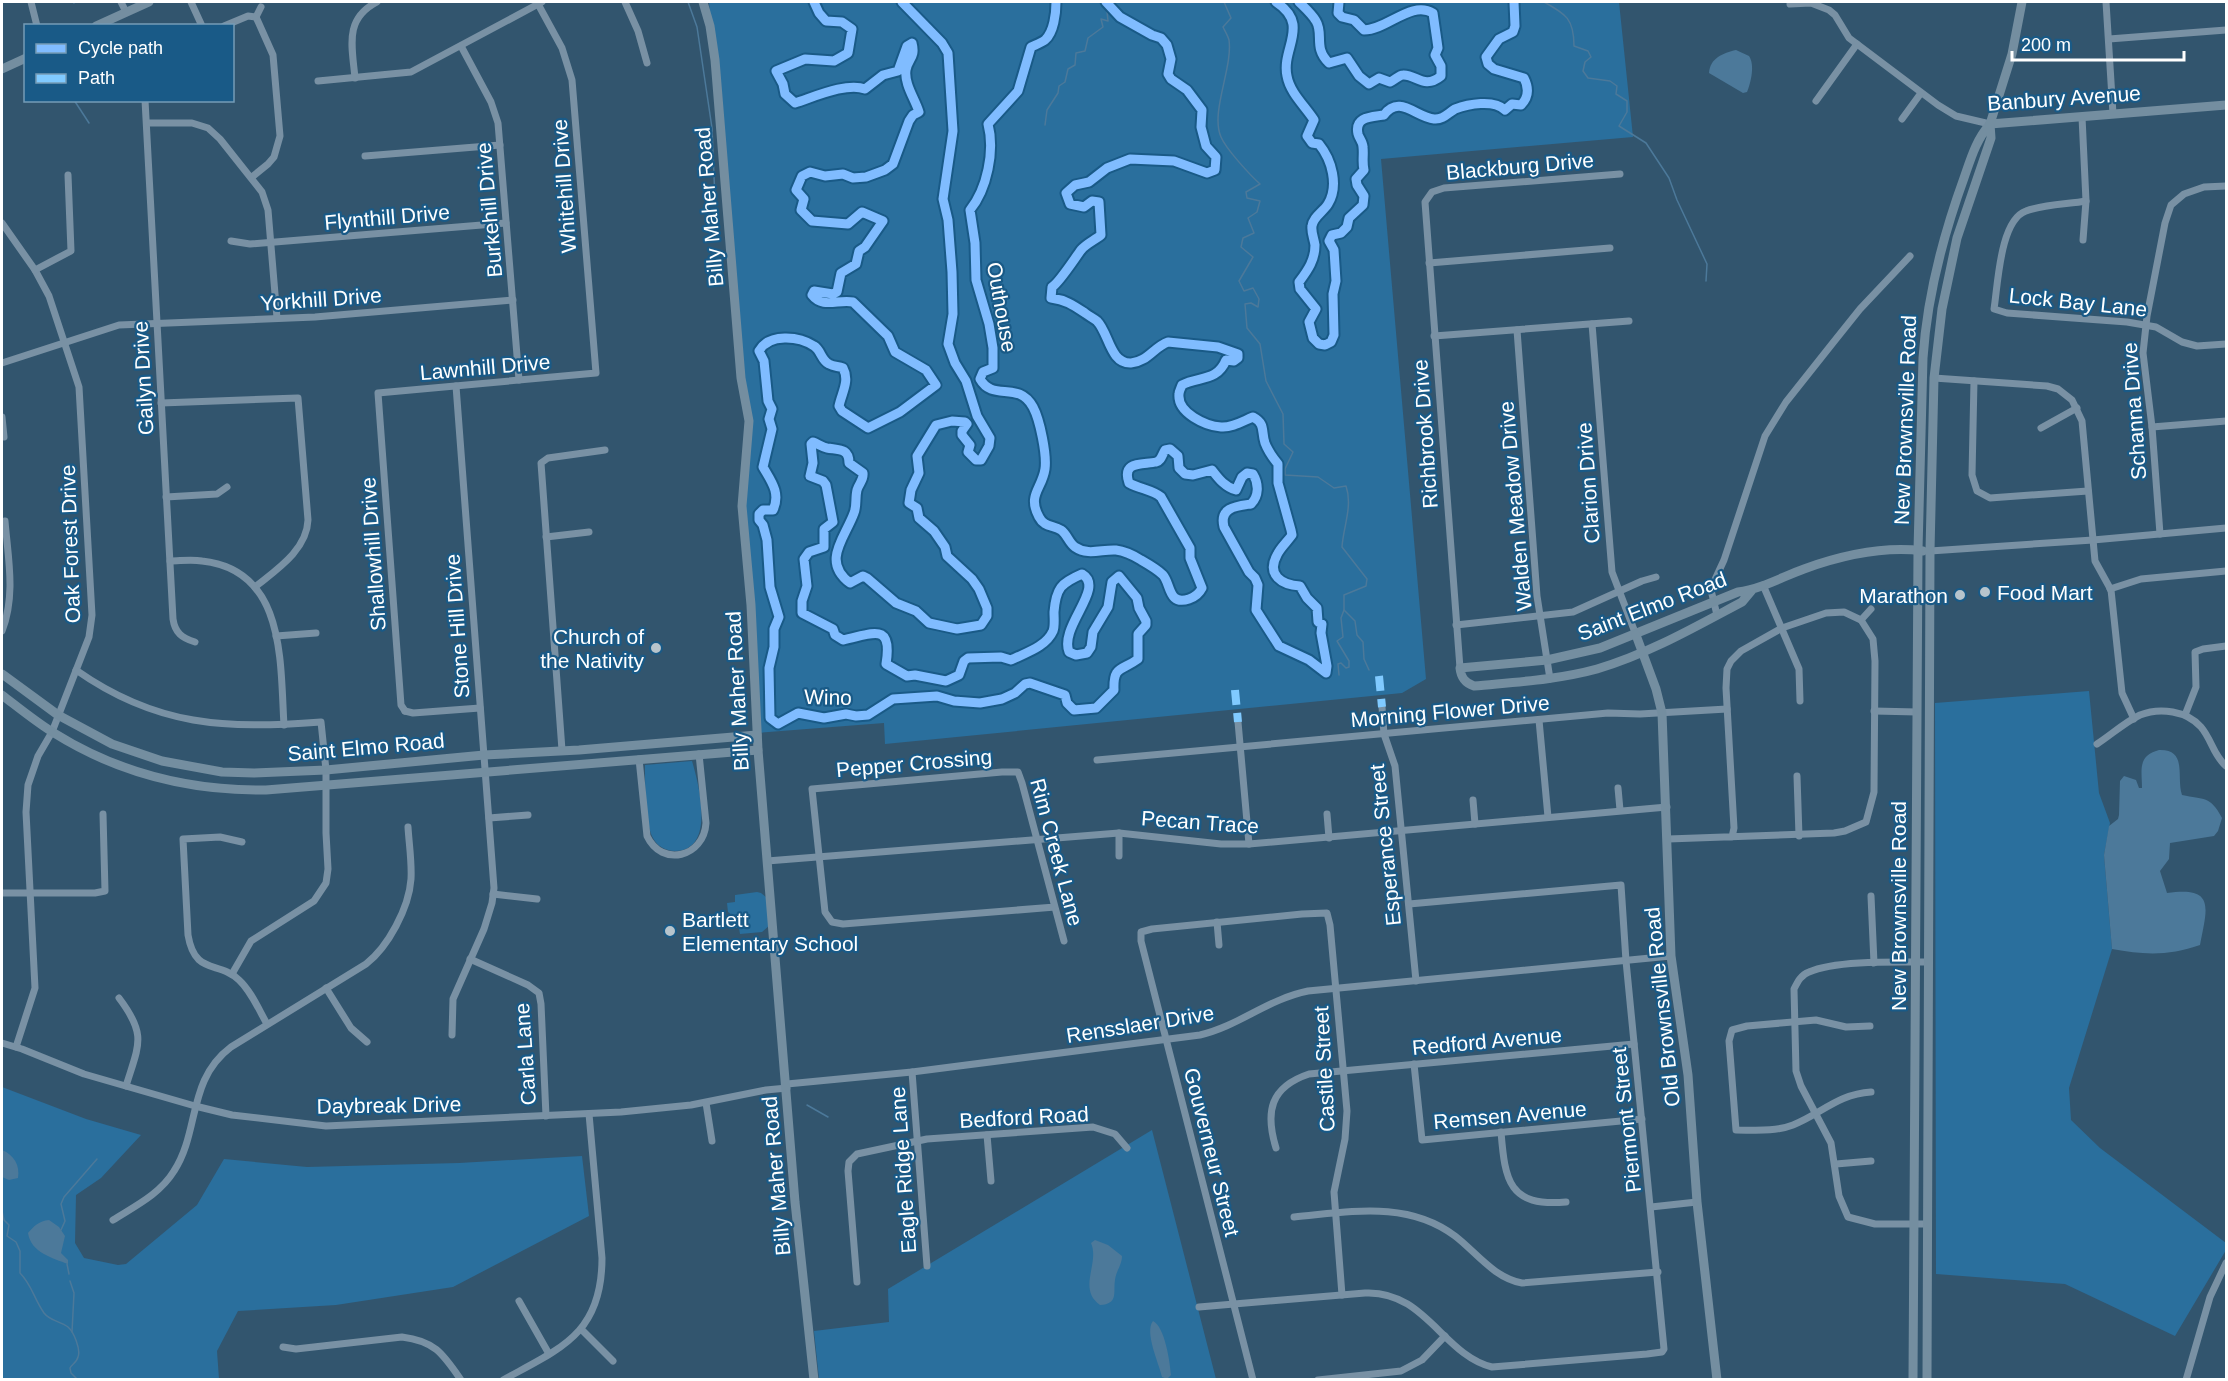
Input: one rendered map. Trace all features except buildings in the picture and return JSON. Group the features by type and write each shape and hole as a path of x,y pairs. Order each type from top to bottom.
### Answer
{"main road":[{"path":"100,24 149,2"},
{"name":"Billy Maher Road","path":"703,2 715,60 741,378 749,421 742,506 751,604 758,750 795,1202 814,1380"},
{"path":"1990,124 2012,54 2022,2"},
{"path":"2,69 24,59"},
{"name":"Banbury Avenue","path":"1990,124 2226,105"},
{"name":"New Brownsville Road","path":"1927,1380 1930,551 1934,378 1938,335 1948,277 1957,238 1991,138 1990,124"},
{"name":"New Brownsville Road","path":"1913,1380 1918,550 1923,358 1935,268 1951,213 1980,136 1990,124"},
{"name":"Saint Elmo Road","path":"1752,590 1742,602 1643,653 1598,668 1550,679 1474,686 1466,683 1462,678 1460,668 1547,660 1600,648 1738,592 1752,590 1804,569 1834,560 1882,552 1930,551"},
{"name":"Old Brownsville Road","path":"1636,635 1656,689 1662,713 1671,956 1688,1075 1697,1202 1717,1380"},
{"name":"Saint Elmo Road","path":"2,674 58,716 98,737 144,756 190,767 232,772 326,770 483,755 649,745 757,735"},
{"name":"Saint Elmo Road","path":"2,695 52,732 108,762 172,782 220,789 266,790 758,750"},
{"path":"690,741 695,755"},
{"path":"649,745 650,758"},
{"path":"138,772 144,756"}],"street":[{"path":"31,2 37,24"},
{"path":"121,2 126,12"},
{"path":"191,2 201,24"},
{"path":"355,78 353,31 361,14 377,2"},
{"path":"625,2 638,31 647,63"},
{"path":"2106,2 2113,114"},
{"path":"318,81 411,72 540,3"},
{"name":"Whitehill Drive","path":"540,3 562,48 572,80 596,372"},
{"name":"Banbury Avenue","path":"1790,4 1811,3 1829,10 1835,15 1849,38 1921,93 1956,116 1990,124"},
{"path":"256,17 261,8"},
{"path":"229,24 248,16 256,17"},
{"path":"252,177 274,157 280,136 274,57 256,17"},
{"path":"2109,39 2226,30"},
{"path":"1816,101 1857,44"},
{"name":"Burkehill Drive","path":"460,46 494,110 498,123 519,380"},
{"path":"1902,119 1921,93"},
{"name":"Gailyn Drive","path":"145,102 174,625 180,635 195,642"},
{"path":"2082,117 2086,201 2083,240"},
{"path":"147,123 192,123 208,128 252,177 266,199 277,318"},
{"path":"365,156 500,145"},
{"path":"35,270 70,251 68,174"},
{"name":"Blackburg Drive","path":"1427,199 1435,190 1443,188 1620,174"},
{"name":"Schanna Drive","path":"2160,534 2152,426 2143,353 2145,325 2165,223 2171,205 2184,194 2204,187 2226,186"},
{"name":"Richbrook Drive","path":"1427,199 1425,210 1460,668"},
{"name":"Lock Bay Lane","path":"2086,201 2025,211 2013,220 2004,240 1994,309 2007,313 2145,325 2165,331 2182,342 2197,346 2226,344"},
{"name":"Oak Forest Drive","path":"2,223 35,270 49,296 80,393 92,615 89,637 52,732 38,756 28,785 26,812 32,893 35,988 16,1047"},
{"name":"Flynthill Drive","path":"231,241 246,244 271,243 506,224"},
{"path":"1429,263 1610,248"},
{"path":"1717,615 1711,590 1713,580 1724,560 1765,436 1786,402 1860,309 1910,256"},
{"name":"Yorkhill Drive","path":"2,363 119,325 315,318 513,300"},
{"path":"1434,336 1629,321"},
{"name":"Clarion Drive","path":"1592,324 1612,569 1618,592 1636,635"},
{"name":"Walden Meadow Drive","path":"1517,330 1540,616 1550,679"},
{"name":"Lawnhill Drive","path":"378,393 596,372"},
{"path":"1934,378 2048,386 2066,394 2077,408 2082,421 2096,565 2110,589 2123,695 2133,719"},
{"path":"1974,381 1972,475 1977,491 1988,498 2088,491"},
{"name":"Stone Hill Drive","path":"452,1035 453,999 487,921 493,894 456,386"},
{"name":"Shallowhill Drive","path":"378,393 403,714 480,708"},
{"path":"161,403 298,398 309,520 307,533 300,547 255,587"},
{"path":"2041,428 2077,408"},
{"path":"2,417 4,437"},
{"path":"2152,426 2226,421"},
{"path":"562,750 542,461 548,458 605,450"},
{"path":"166,497 217,494 227,487"},
{"path":"2,631 9,606 10,582 5,521"},
{"name":"Saint Elmo Road","path":"1930,551 2226,528"},
{"path":"546,537 589,532"},
{"path":"170,561 201,560 217,563 240,574 255,587 270,610 276,636 284,725"},
{"path":"2110,589 2141,579 2226,571"},
{"path":"1456,625 1573,612 1642,580 1656,577"},
{"path":"2,582 10,582"},
{"path":"1763,585 1799,669 1800,701"},
{"path":"1861,620 1871,609"},
{"path":"1668,839 1799,836 1845,831 1866,822 1874,792 1874,650 1873,639 1861,620 1844,612 1826,613 1782,628 1741,651 1731,661 1726,678 1734,828 1732,837"},
{"path":"276,636 316,633"},
{"path":"2185,715 2196,687 2195,652 2226,646"},
{"path":"76,670 119,696 172,716 229,725 321,722 326,770 328,872 324,889 314,901 251,941 232,974"},
{"name":"Esperance Street","path":"1382,707 1384,734 1395,763 1416,981"},
{"name":"Morning Flower Drive","path":"1097,760 1613,713 1727,709"},
{"path":"1874,711 1917,712"},
{"path":"2097,744 2133,719 2153,712 2176,712 2185,715 2201,727 2215,754 2226,766"},
{"path":"1539,720 1548,817"},
{"path":"1238,722 1249,844"},
{"path":"639,759 647,836 659,850 667,854 678,854 695,848 705,830 695,755"},
{"name":"Pepper Crossing","path":"819,856 812,789 1018,772"},
{"name":"Rim Creek Lane","path":"1018,772 1064,941"},
{"path":"1797,776 1799,836"},
{"path":"1618,788 1620,810"},
{"path":"1473,800 1475,824"},
{"name":"Pecan Trace","path":"767,861 1119,833 1221,844 1249,844 1666,807"},
{"path":"2,893 105,891 103,814"},
{"path":"1327,814 1329,837"},
{"path":"489,818 528,815"},
{"path":"113,1220 159,1190 173,1173 183,1151 203,1081 217,1060 231,1047 371,960 390,937 410,888 408,827"},
{"path":"1119,833 1119,856"},
{"path":"242,842 227,837 183,839 188,935 197,957 205,964 232,974 242,983 267,1024"},
{"path":"819,856 825,912 832,922 843,924 1055,907"},
{"name":"Piermont Street","path":"1409,904 1620,885 1665,1345 1662,1352 1492,1367 1483,1364 1445,1336"},
{"path":"493,894 537,899"},
{"path":"1871,896 1874,963"},
{"name":"Castile Street","path":"1217,922 1308,913 1327,914 1336,988 1347,1121 1335,1181 1335,1213 1342,1294"},
{"path":"1217,922 1219,945"},
{"name":"Gouverneur Street","path":"1217,922 1152,928 1141,932 1141,942 1253,1380"},
{"name":"Rensslaer Drive","path":"787,1086 1214,1032 1282,998 1308,991 1671,956"},
{"name":"Carla Lane","path":"470,959 539,993 546,1116"},
{"path":"1927,1224 1871,1224 1848,1217 1839,1196 1836,1164 1831,1143 1801,1086 1797,1071 1794,989 1799,979 1809,972 1825,967 1928,962"},
{"path":"326,988 348,1024 367,1042"},
{"path":"119,998 135,1021 138,1036 126,1086"},
{"path":"1870,1026 1846,1027 1816,1020 1747,1026 1732,1030 1729,1041 1736,1131 1784,1128 1848,1095 1870,1092"},
{"name":"Daybreak Drive","path":"2,1043 84,1074 195,1106 232,1115 326,1126 589,1114 706,1103 787,1086"},
{"name":"Redford Avenue","path":"1276,1148 1269,1119 1273,1104 1292,1083 1305,1076 1634,1044"},
{"name":"Remsen Avenue","path":"1414,1064 1422,1140 1642,1119"},
{"name":"Eagle Ridge Lane","path":"912,1072 927,1266"},
{"path":"706,1103 712,1142"},
{"path":"503,1380 567,1344 582,1329 596,1304 602,1270 589,1114"},
{"name":"Bedford Road","path":"857,1282 848,1156 917,1140 1094,1127 1115,1134 1126,1148"},
{"path":"1501,1132 1505,1171 1516,1190 1528,1199 1539,1203 1566,1202"},
{"path":"987,1135 991,1181"},
{"path":"1836,1164 1870,1161"},
{"path":"1651,1207 1697,1202"},
{"path":"1294,1217 1388,1210 1420,1217 1448,1231 1493,1269 1516,1282 1531,1283 1658,1272"},
{"path":"2186,1380 2210,1297 2226,1263"},
{"path":"1199,1307 1373,1292 1394,1296 1412,1307 1445,1336 1422,1360 1401,1371 1318,1380"},
{"path":"519,1301 549,1354"},
{"path":"582,1329 613,1361"},
{"path":"283,1347 296,1349 402,1337 414,1339 438,1350 461,1380"}],"shaded area":[{"path":"709,2 1619,2 1633,137 1381,159 1426,679 1402,693 885,744 884,723 757,733 743,498 749,427"},
{"path":"1736,50 1749,56 1752,64 1747,92 1743,93 1709,73 1715,60"},
{"path":"2089,691 2099,793 2110,823 2104,855 2112,949 2069,1088 2071,1120 2100,1148 2226,1243 2226,1250 2175,1336 2065,1284 1936,1274 1935,703"},
{"path":"2159,750 2174,754 2177,759 2182,795 2210,802 2222,818 2214,836 2170,843 2169,859 2160,871 2167,893 2194,893 2201,897 2206,910 2200,945 2178,951 2156,953 2112,949 2104,855 2109,826 2118,819 2119,815 2120,781 2124,776 2136,780 2139,788 2142,788 2142,764 2147,756"},
{"path":"692,761 701,800 700,828 696,840 688,848 668,850 657,843 650,832 646,803 645,765"},
{"path":"757,892 767,898 770,925 762,932 740,934 739,928 730,928 729,920 733,916 728,912 727,903 735,902 735,895"},
{"path":"2,1087 86,1119 141,1135 101,1178 76,1195 75,1243 84,1258 118,1265 126,1264 197,1205 224,1159 307,1167 459,1163 582,1156 589,1216 453,1287 336,1305 238,1311 217,1351 219,1379 2,1379"},
{"path":"1152,1130 1216,1379 819,1379 814,1331 889,1322 888,1289"},
{"path":"2,1150 15,1161 18,1178 9,1180 2,1177"},
{"path":"49,1220 59,1227 65,1236 61,1253 68,1260 68,1264 44,1254 30,1240 28,1233 32,1228"},
{"path":"1095,1240 1108,1245 1122,1256 1113,1300 1100,1305 1093,1299 1089,1284 1093,1259 1091,1243"},
{"path":"1153,1321 1161,1330 1166,1345 1171,1375 1167,1379 1162,1377 1153,1348 1150,1332"}],"waterway":[{"path":"688,2 697,27 712,128 715,200"},
{"path":"1045,125 1047,110 1058,93 1059,86 1065,82 1068,69 1075,65 1076,53 1085,51 1088,38 1103,27 1101,19 1108,21 1106,2"},
{"path":"1224,2 1231,18 1223,27 1229,40 1229,51 1218,127 1228,148 1260,184 1246,192 1247,198 1260,201 1257,212 1248,218 1254,233 1243,238 1241,247 1253,257 1239,281 1244,291 1253,288 1259,299 1258,307 1251,303 1245,304 1247,328 1260,344 1266,381 1283,414 1284,444 1293,452 1285,469 1285,475 1318,477 1334,488 1346,486 1348,509 1342,547 1367,579 1366,586 1344,595 1344,610 1355,621 1357,635 1363,642 1364,659 1369,670"},
{"path":"1544,2 1567,18 1572,29 1574,46 1588,51 1591,57 1585,62 1583,71 1588,78 1610,81 1617,86 1616,94 1627,101 1627,112 1619,126 1646,143 1669,178 1707,264 1706,281"},
{"path":"75,102 89,123"},
{"path":"716,214 717,229"},
{"path":"1339,675 1338,664 1349,667 1349,661 1337,641 1343,637 1341,618 1344,610"},
{"path":"807,1105 828,1117"},
{"path":"61,1230 65,1221 61,1204 64,1197 97,1159"},
{"path":"2,1211 4,1220 9,1225 7,1236 16,1242 20,1251 20,1273 44,1313 68,1327 75,1337 79,1354 70,1368 71,1373 78,1380"},
{"path":"67,1264 69,1274"},
{"path":"70,1281 74,1293 72,1332"}],"marked path":[{"path":"1379,676 1382,707"},
{"path":"1235,690 1238,722"}],"cycle path":[{"name":"Wino","path":"814,2 826,21 842,22 852,29 848,53 834,61 805,59 776,71 785,94 795,103 849,87 865,89 883,75 898,71 907,46 912,43 913,52 906,75 919,112 909,121 893,164 885,170 866,177 853,178 843,174 825,176 810,172 802,176 796,190 804,199 801,210 812,221 848,224 862,212 883,221 865,247 859,251 856,264 841,273 837,292 833,294 814,291 812,295 826,303 853,302 888,336 895,352 926,370 936,385 900,412 868,428 842,411 839,406 846,382 843,368 826,362 814,346 793,338 785,338 770,341 759,351 764,361 768,401 772,409 769,419 772,429 763,467 772,482 776,498 773,510 763,510 759,514 767,540 770,587 779,617 774,629 774,647 769,668 770,718 778,724 798,713 824,718 846,714 868,715 893,699 937,696 954,701 980,703 1002,699 1030,683 1065,695 1067,703 1074,710 1096,708 1114,690 1117,672 1138,659 1138,634 1146,625 1137,598 1119,576 1112,582 1108,607 1093,632 1091,647 1087,653 1076,655 1069,652 1068,642 1070,631 1089,588 1088,580 1082,574 1069,580 1058,592 1053,631 1050,637 1040,645 1011,660 1001,657 968,658 964,661 959,675 946,681 915,675 907,676 886,664 887,650 883,636 871,634 843,640 835,635 833,629 802,613 802,601 807,586 804,559 809,552 824,547 824,529 833,522 826,485 823,481 810,476 813,463 811,444 813,442 825,448 845,452 849,463 863,473 857,490 855,510 841,540 836,558 841,575 850,583 863,576 867,578 896,603 916,611 929,623 957,629 981,625 987,616 987,608 979,589 972,579 947,556 945,547 934,531 919,518 917,508 909,503 911,490 919,473 917,456 936,425 952,421 965,422 967,424 962,435 970,445 968,452 976,460 981,460 989,446 990,438 977,416 966,381 955,363 948,344 953,314 948,220 943,199 953,131 948,53 942,43 902,2"},
{"name":"Outhouse","path":"1056,2 1051,32 1045,40 1031,47 1018,91 988,124 991,146 988,169 981,192 970,210 975,243 976,280 989,324 993,348 993,368 983,372 980,379 985,386 992,389 1020,394 1027,399 1036,413 1045,455 1045,469 1034,503 1041,520 1061,530 1080,550 1090,552 1116,550 1138,558 1163,575 1171,593 1177,599 1191,598 1202,588 1190,558 1190,548 1161,497 1129,483 1128,470 1135,465 1158,461 1165,450 1170,449 1178,456 1179,468 1185,474 1193,475 1212,470 1225,485 1232,489 1236,490 1242,477 1247,473 1253,474 1257,490 1254,501 1227,511 1223,520 1224,527 1249,572 1255,578 1258,585 1256,610 1279,646 1309,660 1326,673 1322,624 1318,622 1317,608 1300,586 1282,581 1273,568 1277,555 1292,535 1278,483 1278,464 1266,446 1261,425 1253,417 1229,426 1208,424 1187,413 1180,401 1179,393 1182,385 1213,375 1218,372 1226,360 1234,361 1238,358 1238,354 1218,347 1168,342 1142,360 1124,362 1114,353 1097,321 1069,303 1051,298 1052,287 1063,276 1081,250 1101,235 1099,202 1092,201 1084,207 1070,204 1066,193 1075,185 1089,182 1107,168 1130,159 1174,161 1207,173 1215,170 1216,157 1206,146 1201,127 1202,110 1187,90 1171,79 1168,74 1171,59 1167,45 1161,38 1120,17 1106,2"},
{"path":"1276,2 1292,19 1292,37 1286,66 1287,76 1294,94 1314,120 1307,136 1312,143 1319,144 1324,150 1332,173 1331,197 1312,226 1314,255 1299,282 1300,289 1316,309 1309,322 1313,338 1319,344 1325,345 1331,342 1334,335 1333,294 1336,281 1334,250 1329,241 1332,235 1341,233 1347,227 1349,218 1363,205 1364,196 1356,179 1364,170 1363,145 1358,134 1359,124 1365,118 1384,115 1396,106 1437,119 1455,109 1474,104 1494,104 1505,110 1512,104 1521,105 1526,99 1527,92 1524,78 1494,69 1488,64 1486,57 1499,39 1513,32 1514,2"},
{"path":"1299,2 1316,21 1321,52 1329,63 1347,58 1359,76 1369,84 1379,78 1390,82 1403,75 1425,82 1441,76 1441,66 1435,55 1438,48 1433,13 1416,10 1381,26 1364,30 1354,20 1342,17 1338,13 1339,2"}],"place":[{"name":"Food Mart","path":"1985,592"},
{"name":"Marathon","path":"1960,595"},
{"name":"Church of the Nativity","path":"656,648"},
{"name":"Bartlett Elementary School","path":"670,931"}]}
